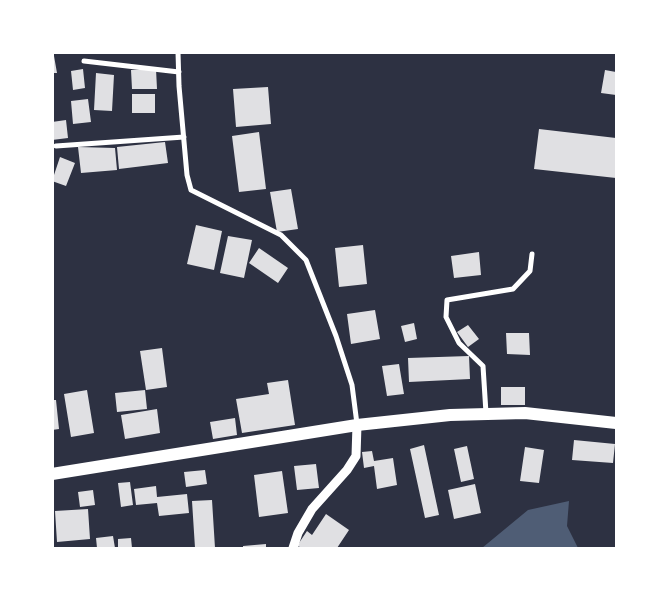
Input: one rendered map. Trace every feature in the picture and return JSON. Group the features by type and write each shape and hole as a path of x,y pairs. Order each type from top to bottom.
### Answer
{"main road":[{"path":"52,474 357,425 450,415 525,413 616,423"}],"street":[{"path":"178,52 187,175 192,190 280,235 292,244 306,260 320,292 352,385 357,425 356,456 348,470 312,509 298,534 293,548"},
{"path":"84,61 179,72"},
{"path":"56,146 184,137"},
{"path":"486,414 483,366 460,343 446,317 448,300 513,290 530,271 532,254"}],"water":[{"path":"569,501 567,526 578,548 482,548 528,510"}],"building":[{"path":"54,56 57,73 52,73 52,57"},
{"path":"83,69 85,88 73,90 71,71"},
{"path":"156,69 157,89 132,89 131,70"},
{"path":"605,70 616,72 616,95 601,93"},
{"path":"96,73 114,75 112,111 94,110"},
{"path":"268,87 271,124 236,127 233,89"},
{"path":"132,94 155,94 155,113 132,113"},
{"path":"88,99 91,122 73,124 71,101"},
{"path":"66,120 68,138 52,140 52,122"},
{"path":"539,129 616,138 616,178 534,169"},
{"path":"259,132 266,189 239,192 232,136"},
{"path":"165,142 168,163 119,169 117,147"},
{"path":"78,147 115,148 117,170 81,173"},
{"path":"60,157 75,163 66,186 52,181"},
{"path":"291,189 298,229 277,232 270,192"},
{"path":"196,225 222,231 214,270 187,264"},
{"path":"228,236 252,240 244,278 220,273"},
{"path":"363,245 367,284 339,287 335,248"},
{"path":"259,248 288,268 278,283 249,263"},
{"path":"479,252 481,275 454,278 451,256"},
{"path":"375,310 380,339 351,344 347,314"},
{"path":"414,323 417,339 405,342 401,326"},
{"path":"468,325 479,339 468,347 457,332"},
{"path":"506,333 529,333 530,355 507,354"},
{"path":"162,348 167,387 146,390 140,351"},
{"path":"469,356 470,379 409,382 408,358"},
{"path":"399,364 404,394 387,396 382,366"},
{"path":"288,380 295,425 242,433 236,399 269,394 267,383"},
{"path":"501,387 525,387 525,405 501,405"},
{"path":"87,390 94,433 71,437 64,394"},
{"path":"145,390 147,409 117,412 115,393"},
{"path":"52,400 56,400 59,429 52,430"},
{"path":"157,409 160,433 125,439 121,415"},
{"path":"235,418 237,435 213,439 210,422"},
{"path":"574,440 615,444 613,463 572,460"},
{"path":"424,445 439,515 425,518 410,449"},
{"path":"467,446 474,479 461,482 454,449"},
{"path":"525,447 544,450 539,483 520,481"},
{"path":"372,451 374,461 393,458 397,485 377,489 374,466 364,468 362,452"},
{"path":"316,464 319,488 297,490 294,466"},
{"path":"205,470 207,484 186,487 184,472"},
{"path":"282,471 288,513 259,517 254,475"},
{"path":"130,482 133,505 121,507 118,483"},
{"path":"475,484 481,513 454,519 448,490"},
{"path":"156,486 157,497 187,494 189,513 159,516 157,503 136,505 134,489"},
{"path":"93,490 95,505 80,507 78,492"},
{"path":"212,500 215,548 195,548 192,501"},
{"path":"88,509 90,539 57,542 55,511"},
{"path":"326,514 349,530 337,548 303,548 297,546 307,531 312,535"},
{"path":"113,536 115,548 97,548 96,538"},
{"path":"131,538 132,548 118,548 118,539"},
{"path":"266,544 266,548 243,548 243,546"}]}
